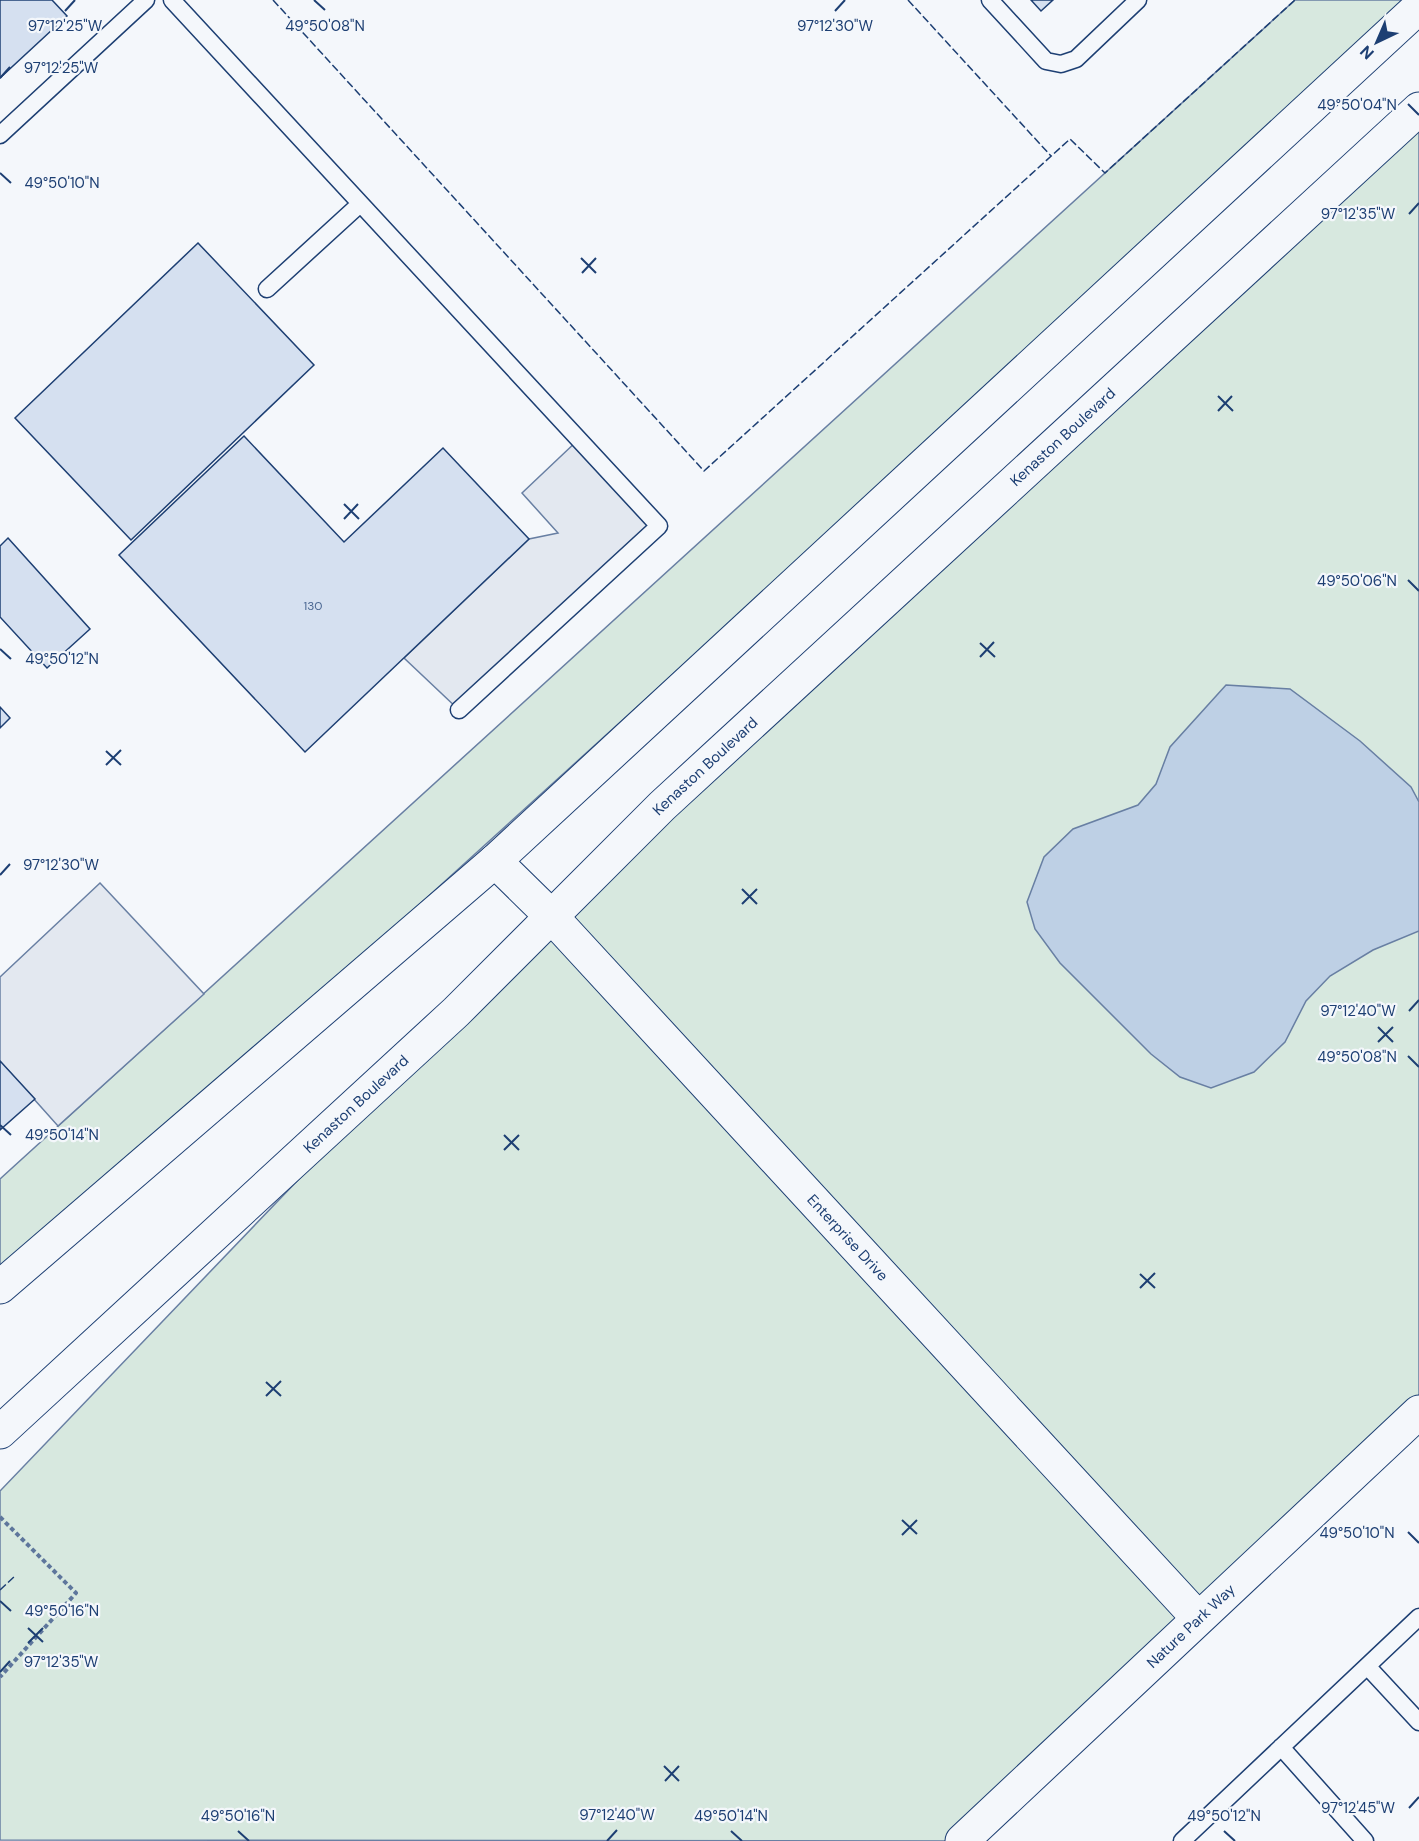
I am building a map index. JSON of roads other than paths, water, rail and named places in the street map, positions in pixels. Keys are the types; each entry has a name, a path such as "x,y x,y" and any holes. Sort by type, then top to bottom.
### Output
{"main road":[{"path":"0,1287 495,861 1419,7"},
{"name":"Kenaston Boulevard","path":"0,1432 456,1012 662,806 1419,109"},
{"name":"Enterprise Drive","path":"495,861 551,916 1198,1618"},
{"name":"Nature Park Way","path":"962,1841 1419,1412"}],"lane":[{"path":"0,135 146,0"},
{"path":"172,0 659,526 459,711"},
{"path":"990,0 1046,61 1061,64 1076,59 1138,0"},
{"path":"267,289 360,204"},
{"path":"1182,1841 1419,1617"},
{"path":"1367,1666 1419,1722"},
{"path":"1281,1747 1365,1841"}],"water":[{"path":"1226,685 1290,689 1360,741 1411,787 1419,802 1419,931 1373,950 1330,976 1306,1001 1285,1042 1254,1072 1211,1088 1180,1077 1151,1054 1060,963 1035,929 1027,902 1044,857 1073,829 1138,805 1156,784 1170,747"}]}
